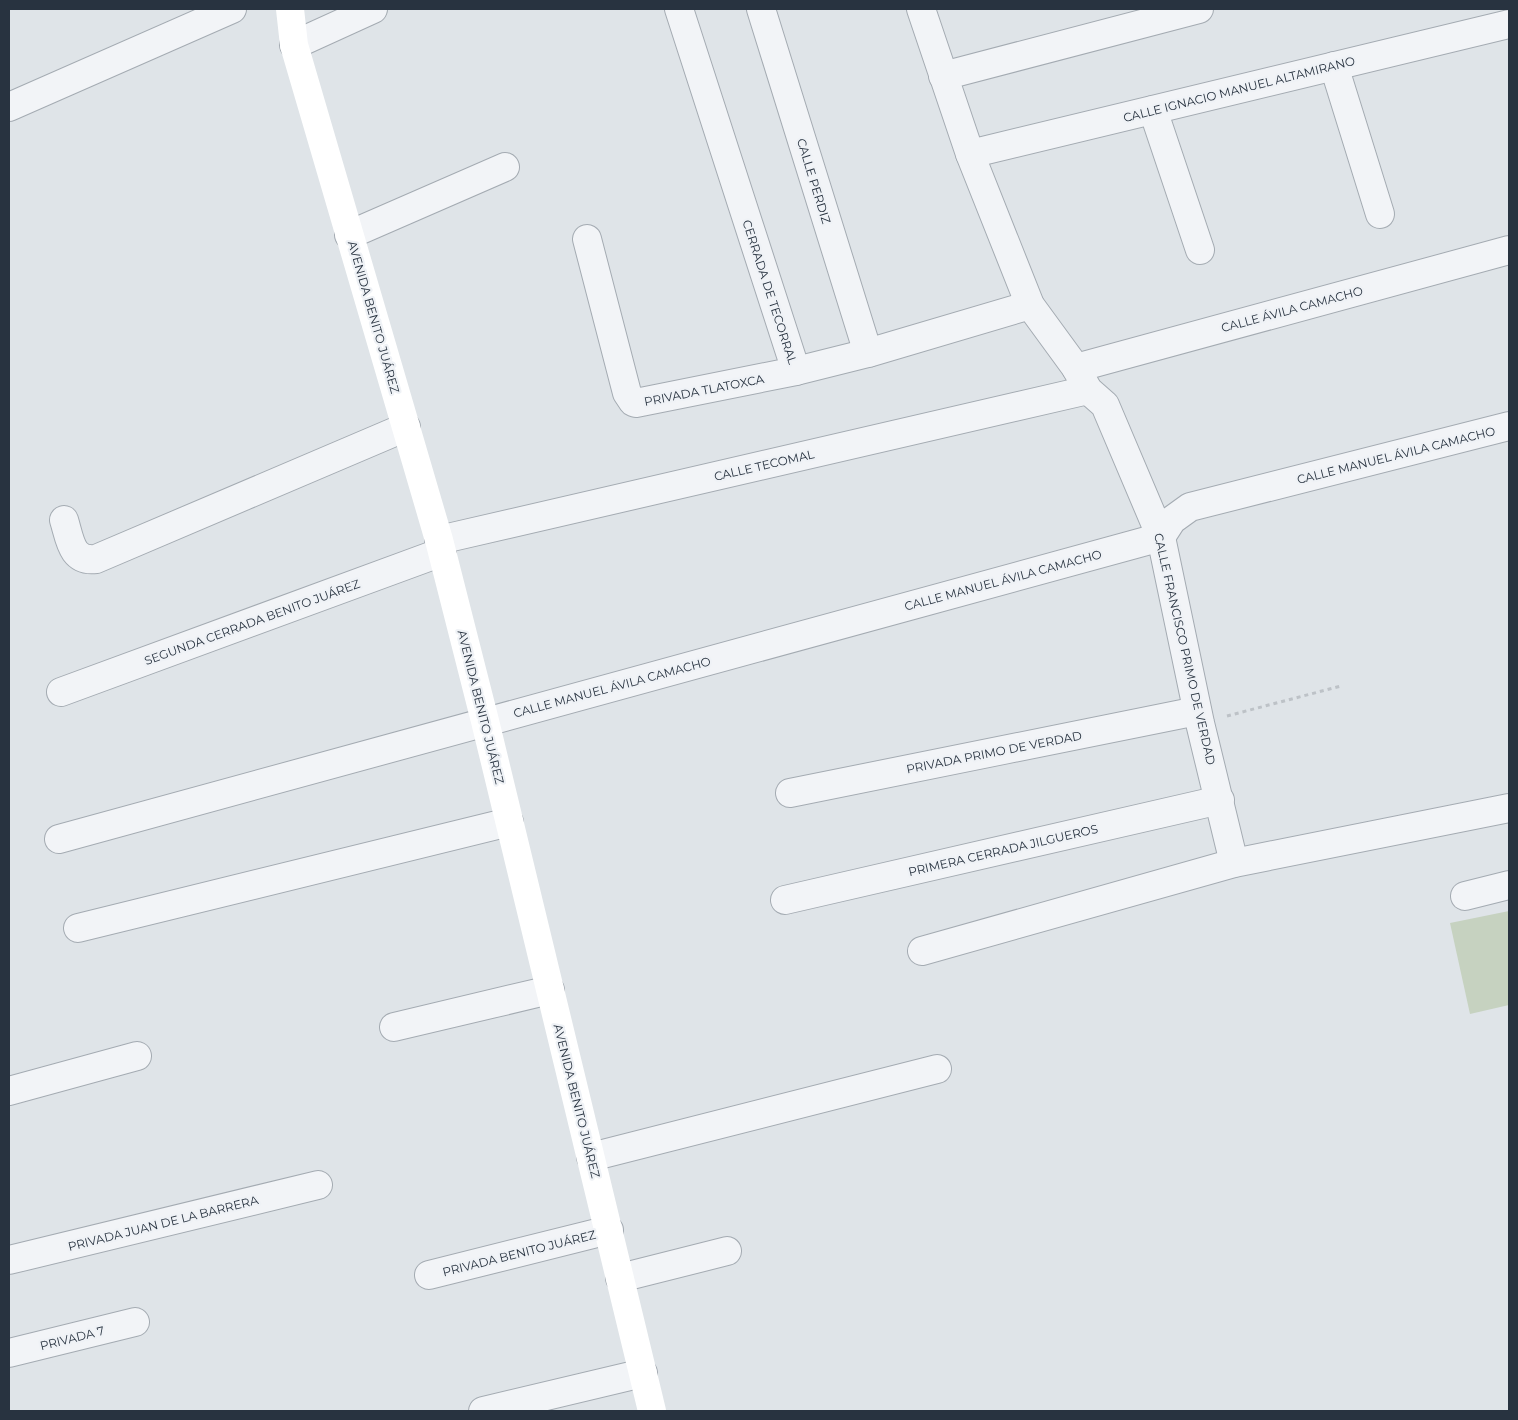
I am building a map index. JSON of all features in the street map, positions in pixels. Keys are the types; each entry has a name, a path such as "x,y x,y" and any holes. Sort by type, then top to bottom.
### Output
{"main road":[{"name":"AVENIDA BENITO JUÁREZ","path":"290,9 294,45 441,546 652,1411"}],"street":[{"path":"9,108 232,9"},
{"path":"294,45 373,9"},
{"name":"CERRADA DE TECORRAL","path":"679,9 796,371 868,353 1030,305"},
{"name":"CALLE PERDIZ","path":"761,9 868,353"},
{"name":"CALLE FRANCISCO PRIMO DE VERDAD","path":"921,9 970,154 1030,305 1082,379 1105,405 1161,537 1198,717 1234,863"},
{"path":"943,76 1199,9"},
{"name":"CALLE IGNACIO MANUEL ALTAMIRANO","path":"970,154 1509,24"},
{"path":"1334,66 1380,214"},
{"path":"1153,110 1200,250"},
{"path":"350,235 505,167"},
{"name":"PRIVADA TLATOXCA","path":"587,239 632,402 642,403 796,371"},
{"name":"CALLE ÁVILA CAMACHO","path":"1082,379 1509,250"},
{"name":"CALLE TECOMAL","path":"441,546 1082,379"},
{"name":"CALLE MANUEL ÁVILA CAMACHO","path":"59,839 1161,537 1172,520 1190,507 1509,426"},
{"path":"64,520 73,548 78,556 86,560 96,559 406,427"},
{"name":"SEGUNDA CERRADA BENITO JUÁREZ","path":"61,692 441,546"},
{"name":"PRIVADA PRIMO DE VERDAD","path":"790,793 1198,717"},
{"name":"PRIMERA CERRADA JILGUEROS","path":"785,900 1220,800"},
{"path":"922,951 1234,863 1509,808"},
{"path":"78,928 509,822"},
{"path":"1465,896 1509,885"},
{"path":"394,1027 550,990"},
{"path":"9,1091 137,1056"},
{"path":"591,1157 937,1069"},
{"name":"PRIVADA JUAN DE LA BARRERA","path":"9,1260 318,1185"},
{"name":"PRIVADA BENITO JUÁREZ","path":"429,1275 609,1230"},
{"path":"620,1278 727,1251"},
{"name":"PRIVADA 7","path":"9,1353 135,1322"},
{"path":"483,1411 643,1372"}],"path":[{"path":"1198,717 1341,686"}],"green space":[{"path":"1509,911 1509,1005 1470,1014 1450,923"}]}
